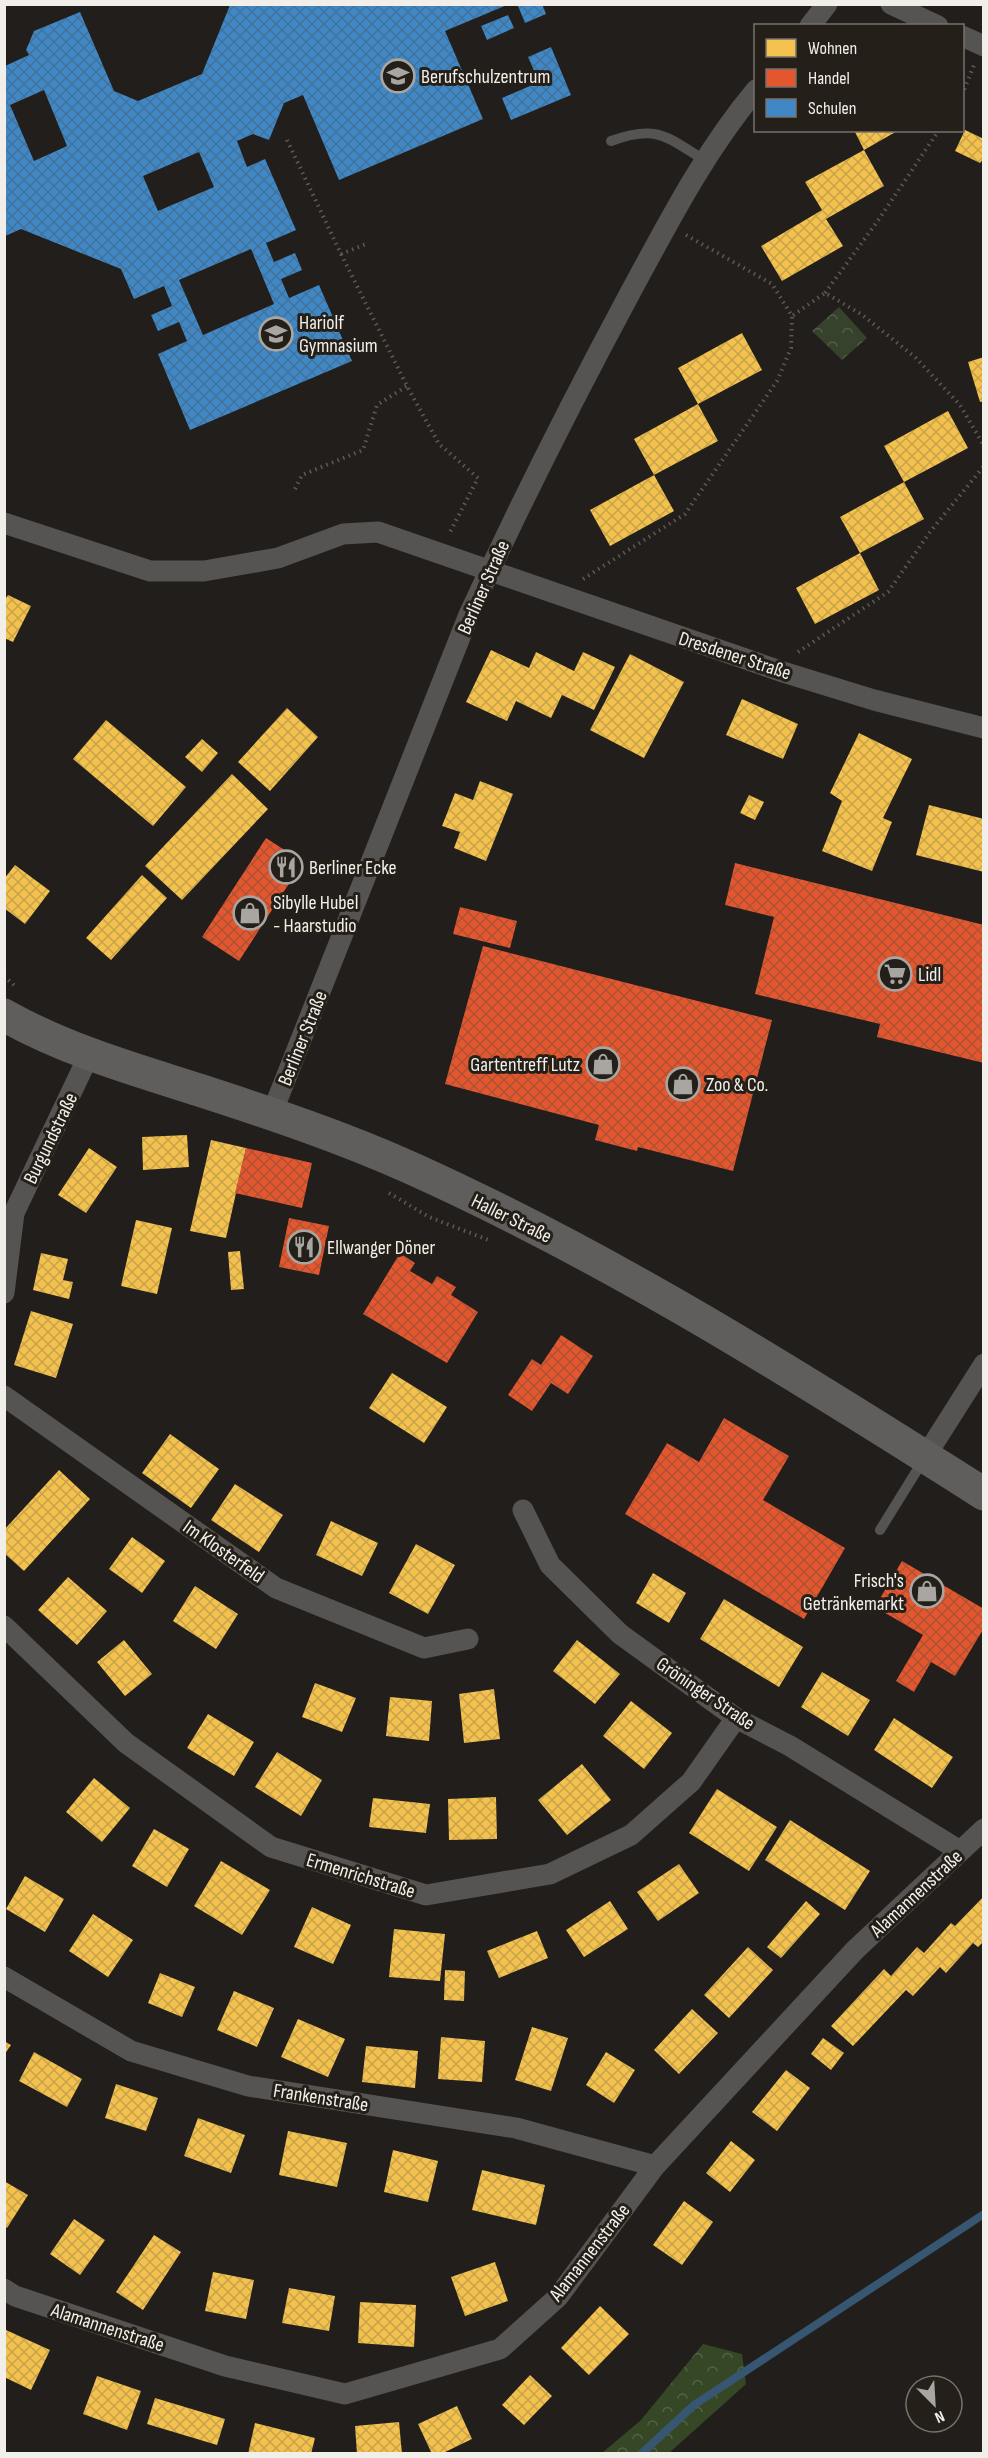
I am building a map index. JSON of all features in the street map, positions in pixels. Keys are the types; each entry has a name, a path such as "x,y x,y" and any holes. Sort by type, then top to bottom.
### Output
{"main road":[{"name":"Haller Straße","path":"4,1015 89,1055 272,1113 410,1167 633,1279 984,1494"}],"street":[{"path":"812,24 827,4"},
{"path":"891,4 934,24"},
{"name":"Berliner Straße","path":"272,1113 468,617 489,572 561,423 667,225 729,122 754,92"},
{"name":"Dresdener Straße","path":"4,523 150,571 204,571 267,560 343,534 378,532 783,672 874,700 984,728"},
{"name":"Burgundstraße","path":"4,1293 9,1213 89,1055"},
{"path":"925,1457 984,1364"},
{"name":"Im Klosterfeld","path":"4,1396 276,1588 424,1648 468,1639"},
{"name":"Gröninger Straße","path":"523,1510 550,1565 620,1634 736,1718 790,1746 960,1851"},
{"name":"Ermenrichstraße","path":"4,1626 126,1743 271,1847 426,1895 550,1874 631,1835 691,1782 736,1718"},
{"name":"Alamannenstraße","path":"4,2289 15,2296 225,2366 345,2394 500,2349 558,2297 655,2166 855,1950 984,1829"},
{"name":"Frankenstraße","path":"4,1977 131,2051 248,2086 516,2128 655,2166"}],"lane":[{"path":"610,141 634,132 653,132 706,161"},
{"path":"880,1530 925,1457"}],"path":[{"path":"964,91 976,42"},
{"path":"792,316 825,293 877,222 938,132"},
{"path":"287,140 407,386 440,444 478,478 438,554"},
{"path":"570,600 583,579 685,514 777,381 791,348 792,316 772,284 667,225"},
{"path":"341,254 366,244"},
{"path":"825,293 861,314 916,358 960,405 984,446"},
{"path":"295,489 302,475 363,450 377,405 407,386"},
{"path":"783,672 799,651 888,592 918,548 984,466"},
{"path":"380,1188 429,1217 479,1238 499,1243"}],"green space":[{"path":"839,307 867,338 842,360 812,331"},
{"path":"703,2344 742,2354 746,2384 669,2453 602,2453 641,2420"}],"building: Wohnen":[{"path":"965,130 984,139 984,158 980,163 955,151"},
{"path":"855,132 896,132 864,150"},
{"path":"864,150 884,186 826,219 843,246 782,281 761,246 822,210 805,182"},
{"path":"742,333 762,370 698,404 678,368"},
{"path":"984,357 984,401 980,402 968,362"},
{"path":"698,404 718,441 654,475 634,439"},
{"path":"948,411 968,448 904,482 884,446"},
{"path":"654,475 674,511 610,546 590,510"},
{"path":"904,482 924,519 860,553 840,517"},
{"path":"860,553 879,590 815,624 796,588"},
{"path":"8,595 31,606 13,642 4,638 4,601"},
{"path":"491,650 529,668 536,652 574,671 583,652 615,667 594,710 562,695 551,718 516,701 507,721 466,702"},
{"path":"630,654 684,682 644,758 590,730"},
{"path":"742,699 798,724 783,759 726,735"},
{"path":"287,708 318,737 270,791 238,762"},
{"path":"106,720 186,787 153,826 73,759"},
{"path":"859,733 912,759 883,818 892,822 872,871 822,851 842,801 830,793"},
{"path":"202,739 218,753 202,772 185,757"},
{"path":"232,774 268,809 182,900 145,866"},
{"path":"480,781 513,794 486,861 454,848 460,832 442,826 455,793 473,800"},
{"path":"749,795 764,802 755,820 740,813"},
{"path":"929,805 984,819 984,872 916,855"},
{"path":"15,865 50,891 25,924 4,908 4,879"},
{"path":"142,875 167,898 111,960 86,938"},
{"path":"187,1135 189,1167 143,1170 142,1137"},
{"path":"211,1140 246,1148 226,1238 190,1231"},
{"path":"89,1148 117,1167 86,1213 58,1195"},
{"path":"136,1220 172,1228 157,1294 121,1286"},
{"path":"240,1251 244,1289 231,1290 228,1252"},
{"path":"41,1253 68,1259 63,1280 73,1282 69,1299 33,1290"},
{"path":"31,1311 73,1324 56,1378 14,1365"},
{"path":"392,1373 447,1407 424,1443 369,1408"},
{"path":"170,1434 219,1469 191,1508 142,1473"},
{"path":"59,1470 90,1499 24,1571 4,1553 4,1530"},
{"path":"235,1484 283,1515 259,1552 211,1520"},
{"path":"331,1521 378,1543 362,1576 316,1555"},
{"path":"132,1537 165,1561 142,1593 109,1569"},
{"path":"416,1544 455,1565 428,1614 389,1593"},
{"path":"653,1573 686,1593 669,1623 636,1603"},
{"path":"68,1577 107,1611 77,1645 38,1610"},
{"path":"195,1586 238,1614 216,1649 173,1621"},
{"path":"724,1599 803,1647 779,1687 700,1639"},
{"path":"124,1640 152,1674 125,1696 97,1662"},
{"path":"577,1640 620,1674 595,1704 553,1671"},
{"path":"822,1672 870,1700 848,1736 801,1707"},
{"path":"315,1683 356,1698 342,1732 302,1717"},
{"path":"494,1689 500,1739 464,1743 459,1694"},
{"path":"390,1697 432,1701 429,1741 386,1736"},
{"path":"631,1701 672,1733 644,1769 603,1736"},
{"path":"208,1714 254,1742 234,1776 187,1748"},
{"path":"894,1718 953,1757 932,1788 874,1750"},
{"path":"277,1752 322,1780 301,1816 255,1787"},
{"path":"582,1764 611,1800 567,1835 538,1800"},
{"path":"94,1778 130,1808 102,1842 66,1812"},
{"path":"717,1789 777,1827 749,1871 689,1833"},
{"path":"496,1797 497,1839 449,1840 448,1799"},
{"path":"373,1798 430,1804 426,1833 369,1827"},
{"path":"790,1820 870,1871 845,1910 765,1860"},
{"path":"154,1829 189,1849 167,1887 132,1866"},
{"path":"221,1861 270,1890 242,1935 194,1906"},
{"path":"679,1864 699,1893 658,1921 637,1892"},
{"path":"25,1876 64,1899 45,1932 6,1909"},
{"path":"984,1896 984,1941 978,1947 973,1943 946,1973 940,1967 913,1996 906,1990 853,2046 831,2026 884,1969 891,1976 917,1947 924,1953 951,1923 955,1926"},
{"path":"610,1901 628,1929 584,1957 566,1930"},
{"path":"806,1901 820,1914 781,1958 767,1947"},
{"path":"312,1907 351,1925 333,1964 294,1947"},
{"path":"93,1914 133,1940 108,1977 69,1951"},
{"path":"394,1929 445,1934 440,1981 389,1977"},
{"path":"537,1931 548,1958 499,1978 487,1951"},
{"path":"748,1947 773,1970 729,2018 704,1995"},
{"path":"445,1970 465,1971 464,2001 444,2000"},
{"path":"160,1973 195,1987 182,2017 148,2003"},
{"path":"234,1991 274,2008 257,2047 217,2030"},
{"path":"692,2009 718,2033 679,2074 654,2050"},
{"path":"298,2019 345,2039 328,2077 281,2057"},
{"path":"532,2027 568,2038 551,2091 515,2080"},
{"path":"441,2037 485,2041 482,2082 438,2079"},
{"path":"823,2038 844,2053 831,2070 811,2054"},
{"path":"4,2041 11,2045 4,2055"},
{"path":"366,2046 418,2051 415,2088 362,2082"},
{"path":"34,2052 82,2079 67,2107 19,2081"},
{"path":"606,2052 635,2070 614,2103 586,2085"},
{"path":"786,2070 810,2088 777,2131 752,2112"},
{"path":"116,2084 158,2098 146,2131 105,2118"},
{"path":"198,2118 245,2135 231,2173 184,2156"},
{"path":"288,2131 347,2143 337,2187 279,2175"},
{"path":"731,2141 755,2160 730,2192 706,2173"},
{"path":"393,2150 438,2161 428,2202 384,2192"},
{"path":"482,2170 545,2185 536,2225 472,2210"},
{"path":"4,2181 28,2195 7,2228 4,2226"},
{"path":"684,2201 713,2222 682,2265 653,2245"},
{"path":"74,2219 105,2240 80,2275 50,2254"},
{"path":"154,2235 181,2252 143,2310 116,2292"},
{"path":"495,2262 508,2301 465,2316 451,2277"},
{"path":"213,2272 254,2280 246,2319 205,2311"},
{"path":"289,2288 335,2296 329,2331 282,2323"},
{"path":"360,2302 416,2305 414,2347 358,2343"},
{"path":"600,2306 629,2334 589,2375 561,2348"},
{"path":"6,2330 50,2350 31,2390 4,2377"},
{"path":"530,2375 552,2396 524,2425 502,2405"},
{"path":"97,2376 141,2391 127,2430 83,2414"},
{"path":"155,2398 225,2419 217,2445 147,2424"},
{"path":"457,2406 472,2439 441,2454 432,2454 418,2424"},
{"path":"399,2422 402,2454 357,2454 355,2426"},
{"path":"255,2423 315,2438 311,2454 248,2454"}],"building: Handel":[{"path":"266,838 303,862 239,961 202,937"},
{"path":"735,863 984,925 984,1063 877,1037 880,1024 755,994 774,917 725,905"},
{"path":"460,907 517,921 510,948 453,934"},
{"path":"483,946 772,1020 733,1171 638,1147 637,1151 595,1140 599,1125 445,1084"},
{"path":"246,1148 312,1163 302,1208 235,1193"},
{"name":"Ellwanger Döner","path":"289,1218 329,1226 319,1275 279,1267"},
{"path":"400,1253 415,1263 410,1271 432,1284 437,1276 456,1287 451,1295 478,1312 447,1363 363,1314"},
{"path":"561,1335 593,1356 568,1394 551,1383 532,1411 508,1395 532,1359 541,1365"},
{"path":"724,1418 789,1456 763,1500 845,1548 804,1619 625,1514 667,1443 699,1462"},
{"path":"902,1561 984,1609 984,1628 955,1676 931,1662 914,1692 896,1681 923,1635 875,1607"}],"building: Schulen":[{"path":"520,4 542,4 546,14 525,23 518,6"},
{"path":"230,5 507,5 445,31 483,119 339,180 303,95 284,103 269,140 253,134 237,141 247,167 265,159 296,230 266,243 274,262 295,253 302,270 281,279 289,298 319,285 352,361 190,430 158,354 187,341 179,322 158,331 151,315 172,306 164,286 134,299 121,269 21,229 5,236 5,66 29,55 26,50 34,31 80,12 114,91 138,101 202,74","holes":["44,90 67,146 34,161 10,105","199,152 214,187 158,211 143,176","251,249 274,304 203,335 179,280"]},
{"path":"508,15 514,28 487,40 481,26"},
{"path":"551,47 571,95 511,120 502,98 539,82 528,57"}],"waterway":[{"path":"641,2454 694,2405 984,2214"}],"place":[{"name":"Berufschulzentrum","path":"398,76"},
{"name":"Hariolf Gymnasium","path":"276,334"},
{"name":"Berliner Ecke","path":"286,867"},
{"name":"Sibylle Hubel - Haarstudio","path":"250,913"},
{"name":"Lidl","path":"895,974"},
{"name":"Gartentreff Lutz","path":"603,1064"},
{"name":"Zoo & Co.","path":"683,1084"},
{"name":"Ellwanger Döner","path":"304,1247"},
{"name":"Frisch's Getränkemarkt","path":"927,1591"}]}
